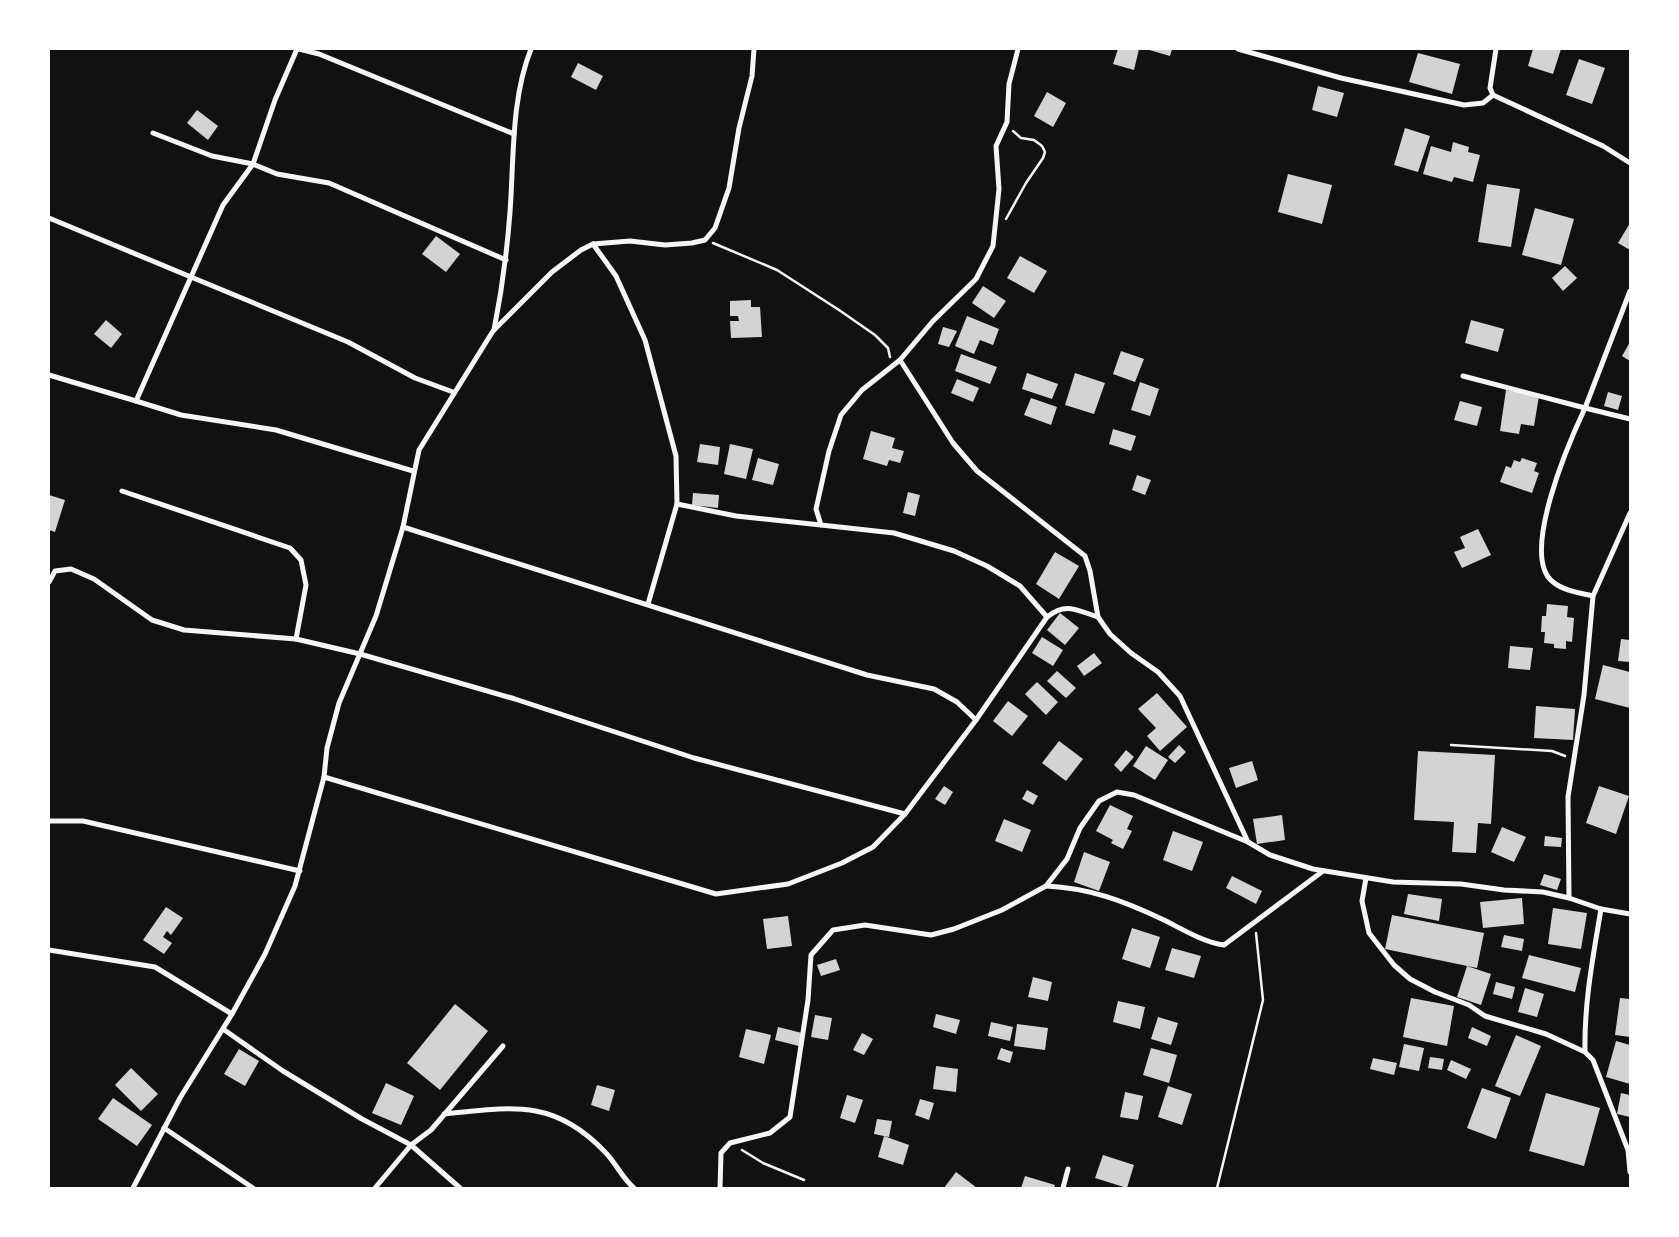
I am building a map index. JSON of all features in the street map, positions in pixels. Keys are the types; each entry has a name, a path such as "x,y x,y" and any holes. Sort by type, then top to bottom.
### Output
{"street":[{"path":"136,401 223,205 253,164 275,100 298,49 319,54 514,134"},
{"path":"493,331 504,282 514,134 525,65 532,49"},
{"path":"133,1188 164,1128 232,1014 264,954 300,871 324,777 327,748 339,703 376,616 403,527 413,470 419,450 453,392 467,375 493,331 552,272 581,250 593,244 630,241 665,245 705,240 715,228 729,188 739,128 752,76 754,49"},
{"path":"821,525 816,509 829,451 841,415 862,390 891,365 900,360 934,321 976,279 993,246 999,188 996,146 1007,122 1009,84 1018,49"},
{"path":"1238,49 1341,78 1464,105 1483,103 1493,94"},
{"path":"1496,49 1490,88 1493,94 1603,146 1630,163"},
{"path":"153,133 212,156 253,164 277,174 329,183 506,260"},
{"path":"49,218 348,342 415,378 453,392"},
{"path":"593,244 616,276 645,340 676,456 677,504 648,604"},
{"path":"1593,596 1565,589 1552,582 1543,569 1541,546 1560,465 1585,408 1630,291"},
{"path":"900,360 953,443 977,472 1085,556 1090,571 1098,617 1110,634 1130,653 1158,672 1180,696 1248,842"},
{"path":"49,374 181,416 276,430 413,470"},
{"path":"1462,376 1630,419"},
{"path":"122,491 290,548 302,560 306,586 296,639"},
{"path":"677,504 736,516 894,533 954,552 987,566 1020,586 1047,617"},
{"path":"1569,898 1568,797 1584,695 1593,596 1630,513"},
{"path":"403,527 867,675 934,689 957,702 976,720"},
{"path":"49,582 55,572 71,569 94,579 152,620 184,630 296,639 360,654 491,692 694,758 905,814"},
{"path":"324,777 716,894 788,884 842,863 873,847 905,814 976,720 1047,617 1058,608 1069,608 1098,617"},
{"path":"720,1188 722,1153 730,1143 770,1133 790,1117 808,1000 811,954 833,930 865,925 931,935 954,929 1002,910 1046,886 1067,860 1080,828 1099,801 1117,792 1134,794 1248,842 1285,861 1323,871 1408,883 1461,884 1504,890 1543,892 1569,898 1601,909 1630,914"},
{"path":"49,821 83,821 300,871"},
{"path":"1046,886 1072,887 1117,898 1216,944 1224,945 1230,943 1254,922 1323,871"},
{"path":"1366,878 1362,901 1369,933 1384,954 1410,979 1435,992 1469,1005 1485,1016 1546,1034 1585,1052 1593,1060 1629,1151 1630,1172"},
{"path":"1585,1052 1584,1020 1587,992 1601,909"},
{"path":"49,950 154,967 232,1014"},
{"path":"223,1029 283,1071 362,1119 411,1145 460,1188"},
{"path":"375,1188 411,1145 431,1130 503,1046"},
{"path":"444,1114 502,1108 526,1108 556,1116 572,1124 594,1141 607,1153 634,1188"},
{"path":"164,1128 253,1188"},
{"path":"1063,1188 1068,1169"}],"path":[{"path":"1003,226 1026,183 1044,158 1045,152 1042,146 1034,140 1017,135 1007,122"},
{"path":"705,240 777,270 839,310 876,335 888,348 891,365"},
{"path":"1452,745 1552,751 1573,759"},
{"path":"1217,1188 1263,1000 1254,922"},
{"path":"730,1143 763,1163 804,1180"}],"building":[{"path":"1118,49 1139,49 1134,70 1113,64"},
{"path":"1146,49 1172,49 1170,56"},
{"path":"1533,49 1561,49 1553,74 1528,66"},
{"path":"1418,53 1460,64 1452,94 1409,82"},
{"path":"1579,59 1605,68 1592,104 1566,95"},
{"path":"578,63 603,76 596,90 571,77"},
{"path":"1318,86 1344,93 1337,117 1312,110"},
{"path":"1047,92 1066,103 1053,127 1034,116"},
{"path":"197,110 218,126 208,140 187,123"},
{"path":"1405,128 1430,136 1418,172 1394,165"},
{"path":"1453,142 1469,147 1468,152 1480,155 1473,182 1454,177 1452,182 1423,174 1431,146 1451,152"},
{"path":"1288,174 1332,185 1322,224 1278,212"},
{"path":"1487,184 1520,189 1511,247 1478,242"},
{"path":"1535,208 1574,219 1561,265 1522,255"},
{"path":"1630,223 1630,250 1618,243"},
{"path":"436,236 460,254 446,272 422,254"},
{"path":"1020,256 1047,271 1034,293 1007,278"},
{"path":"1565,266 1577,278 1563,291 1552,278"},
{"path":"983,286 1006,301 994,318 972,303"},
{"path":"751,300 751,307 760,307 762,337 731,338 730,321 739,321 738,316 730,316 730,301"},
{"path":"967,316 999,329 993,345 980,340 974,354 955,346"},
{"path":"106,320 122,334 111,348 94,334"},
{"path":"1471,320 1504,329 1498,352 1465,343"},
{"path":"943,327 957,331 949,347 938,344"},
{"path":"1630,342 1630,361 1622,356"},
{"path":"1121,351 1144,359 1135,382 1113,374"},
{"path":"961,354 997,367 990,384 955,371"},
{"path":"1027,373 1058,384 1052,399 1022,389"},
{"path":"1075,373 1105,383 1094,414 1065,405"},
{"path":"957,379 979,388 973,402 951,393"},
{"path":"1140,382 1159,389 1150,416 1131,410"},
{"path":"1506,390 1539,396 1534,426 1521,424 1519,434 1500,431"},
{"path":"1608,392 1622,396 1618,410 1604,406"},
{"path":"1031,398 1057,407 1051,425 1024,415"},
{"path":"1460,401 1482,407 1477,426 1454,420"},
{"path":"1113,429 1136,436 1131,451 1109,444"},
{"path":"871,431 895,438 892,448 904,451 900,463 889,460 887,466 863,459"},
{"path":"700,444 720,447 718,465 697,462"},
{"path":"730,444 753,449 746,479 724,474"},
{"path":"758,458 779,464 773,485 752,480"},
{"path":"1522,458 1537,463 1534,471 1539,473 1532,493 1500,482 1506,466 1511,468 1514,460 1520,462"},
{"path":"1137,475 1151,480 1145,495 1132,490"},
{"path":"908,492 920,495 915,516 903,513"},
{"path":"693,493 719,495 718,508 692,505"},
{"path":"49,495 65,500 55,532 49,530"},
{"path":"1478,529 1491,555 1462,568 1454,552 1465,548 1460,537"},
{"path":"1055,552 1079,566 1059,599 1036,584"},
{"path":"1547,604 1568,606 1567,617 1574,618 1572,642 1566,641 1566,649 1554,648 1554,644 1544,643 1545,632 1541,632 1542,616 1546,616"},
{"path":"1060,613 1079,628 1065,645 1047,630"},
{"path":"1042,637 1063,650 1053,666 1032,653"},
{"path":"1621,639 1630,640 1630,662 1618,661"},
{"path":"1510,646 1533,648 1530,670 1508,668"},
{"path":"1094,653 1102,663 1084,676 1077,666"},
{"path":"1603,665 1630,672 1630,708 1595,699"},
{"path":"1057,671 1076,688 1066,698 1047,681"},
{"path":"1037,682 1058,702 1046,715 1025,694"},
{"path":"1157,693 1187,727 1160,751 1147,736 1156,728 1138,709"},
{"path":"1008,701 1028,716 1012,736 993,721"},
{"path":"1536,706 1575,709 1573,740 1534,738"},
{"path":"1059,741 1083,759 1066,781 1042,763"},
{"path":"1179,745 1186,752 1175,763 1168,757"},
{"path":"1146,746 1168,760 1155,780 1133,766"},
{"path":"1126,750 1134,757 1121,772 1114,765"},
{"path":"1418,751 1495,755 1491,824 1478,823 1476,853 1452,852 1454,822 1414,820"},
{"path":"1252,761 1258,780 1236,788 1229,768"},
{"path":"944,786 953,792 945,805 935,799"},
{"path":"1599,786 1629,796 1616,834 1586,823"},
{"path":"1027,790 1038,796 1033,805 1022,799"},
{"path":"1110,805 1133,816 1127,829 1132,831 1123,849 1111,843 1113,840 1096,831"},
{"path":"1282,815 1285,840 1257,844 1253,819"},
{"path":"1004,819 1031,830 1022,852 995,841"},
{"path":"1502,827 1526,837 1514,862 1491,852"},
{"path":"1173,831 1203,842 1192,871 1163,860"},
{"path":"1545,836 1562,838 1561,847 1544,846"},
{"path":"1084,852 1110,862 1099,891 1074,882"},
{"path":"1544,874 1561,879 1557,890 1540,885"},
{"path":"1232,876 1262,891 1256,904 1226,888"},
{"path":"1408,894 1442,899 1439,921 1404,914"},
{"path":"1522,898 1524,924 1483,928 1480,902"},
{"path":"166,907 183,918 171,935 167,931 163,937 172,943 164,954 143,940"},
{"path":"1553,908 1587,913 1581,949 1548,944"},
{"path":"1392,915 1484,933 1477,968 1385,949"},
{"path":"788,916 792,946 767,949 763,919"},
{"path":"1132,928 1160,937 1150,968 1122,959"},
{"path":"1504,935 1524,939 1522,951 1501,947"},
{"path":"1172,948 1201,956 1194,978 1165,970"},
{"path":"1529,955 1581,968 1575,992 1522,978"},
{"path":"836,959 840,970 821,976 817,965"},
{"path":"1467,966 1491,974 1481,1005 1457,997"},
{"path":"1033,977 1052,982 1048,1001 1028,997"},
{"path":"1496,982 1515,987 1512,999 1493,994"},
{"path":"1525,988 1544,994 1537,1017 1518,1012"},
{"path":"1411,998 1454,1006 1447,1046 1403,1037"},
{"path":"1620,998 1630,999 1630,1037 1615,1035"},
{"path":"1118,1001 1145,1007 1140,1029 1113,1022"},
{"path":"455,1004 488,1031 440,1090 407,1063"},
{"path":"936,1014 960,1020 956,1034 933,1027"},
{"path":"815,1015 832,1018 828,1040 811,1037"},
{"path":"1158,1017 1178,1023 1171,1045 1151,1039"},
{"path":"991,1022 1013,1027 1010,1041 988,1036"},
{"path":"1017,1024 1048,1028 1045,1050 1014,1046"},
{"path":"778,1027 802,1033 799,1046 775,1040"},
{"path":"1472,1027 1491,1036 1487,1046 1468,1038"},
{"path":"746,1029 771,1035 764,1064 739,1057"},
{"path":"862,1033 873,1039 864,1055 853,1050"},
{"path":"1516,1035 1541,1046 1520,1096 1495,1086"},
{"path":"1616,1041 1630,1045 1630,1084 1606,1077"},
{"path":"1404,1044 1424,1048 1419,1071 1399,1067"},
{"path":"1001,1048 1013,1052 1010,1063 997,1059"},
{"path":"1151,1048 1177,1055 1169,1083 1143,1075"},
{"path":"239,1049 259,1061 245,1086 224,1074"},
{"path":"1430,1057 1444,1059 1442,1070 1428,1068"},
{"path":"1373,1058 1397,1063 1394,1075 1370,1069"},
{"path":"1451,1060 1471,1069 1466,1079 1447,1070"},
{"path":"936,1066 958,1069 956,1092 933,1089"},
{"path":"131,1068 158,1094 141,1111 115,1085"},
{"path":"386,1083 414,1096 401,1125 372,1113"},
{"path":"597,1085 615,1090 609,1111 591,1105"},
{"path":"1168,1086 1192,1094 1182,1125 1158,1117"},
{"path":"1482,1088 1511,1098 1496,1139 1467,1128"},
{"path":"1125,1092 1143,1096 1138,1120 1120,1117"},
{"path":"1546,1093 1600,1108 1584,1166 1529,1151"},
{"path":"1621,1093 1630,1095 1630,1117 1617,1114"},
{"path":"847,1095 863,1100 855,1123 840,1118"},
{"path":"113,1098 152,1125 137,1146 98,1119"},
{"path":"920,1099 934,1103 929,1120 915,1115"},
{"path":"877,1119 892,1121 889,1137 874,1134"},
{"path":"884,1136 909,1145 903,1165 878,1157"},
{"path":"1103,1155 1134,1165 1127,1188 1095,1178"},
{"path":"956,1172 977,1188 944,1188"},
{"path":"1025,1176 1055,1185 1054,1188 1021,1188"}]}
